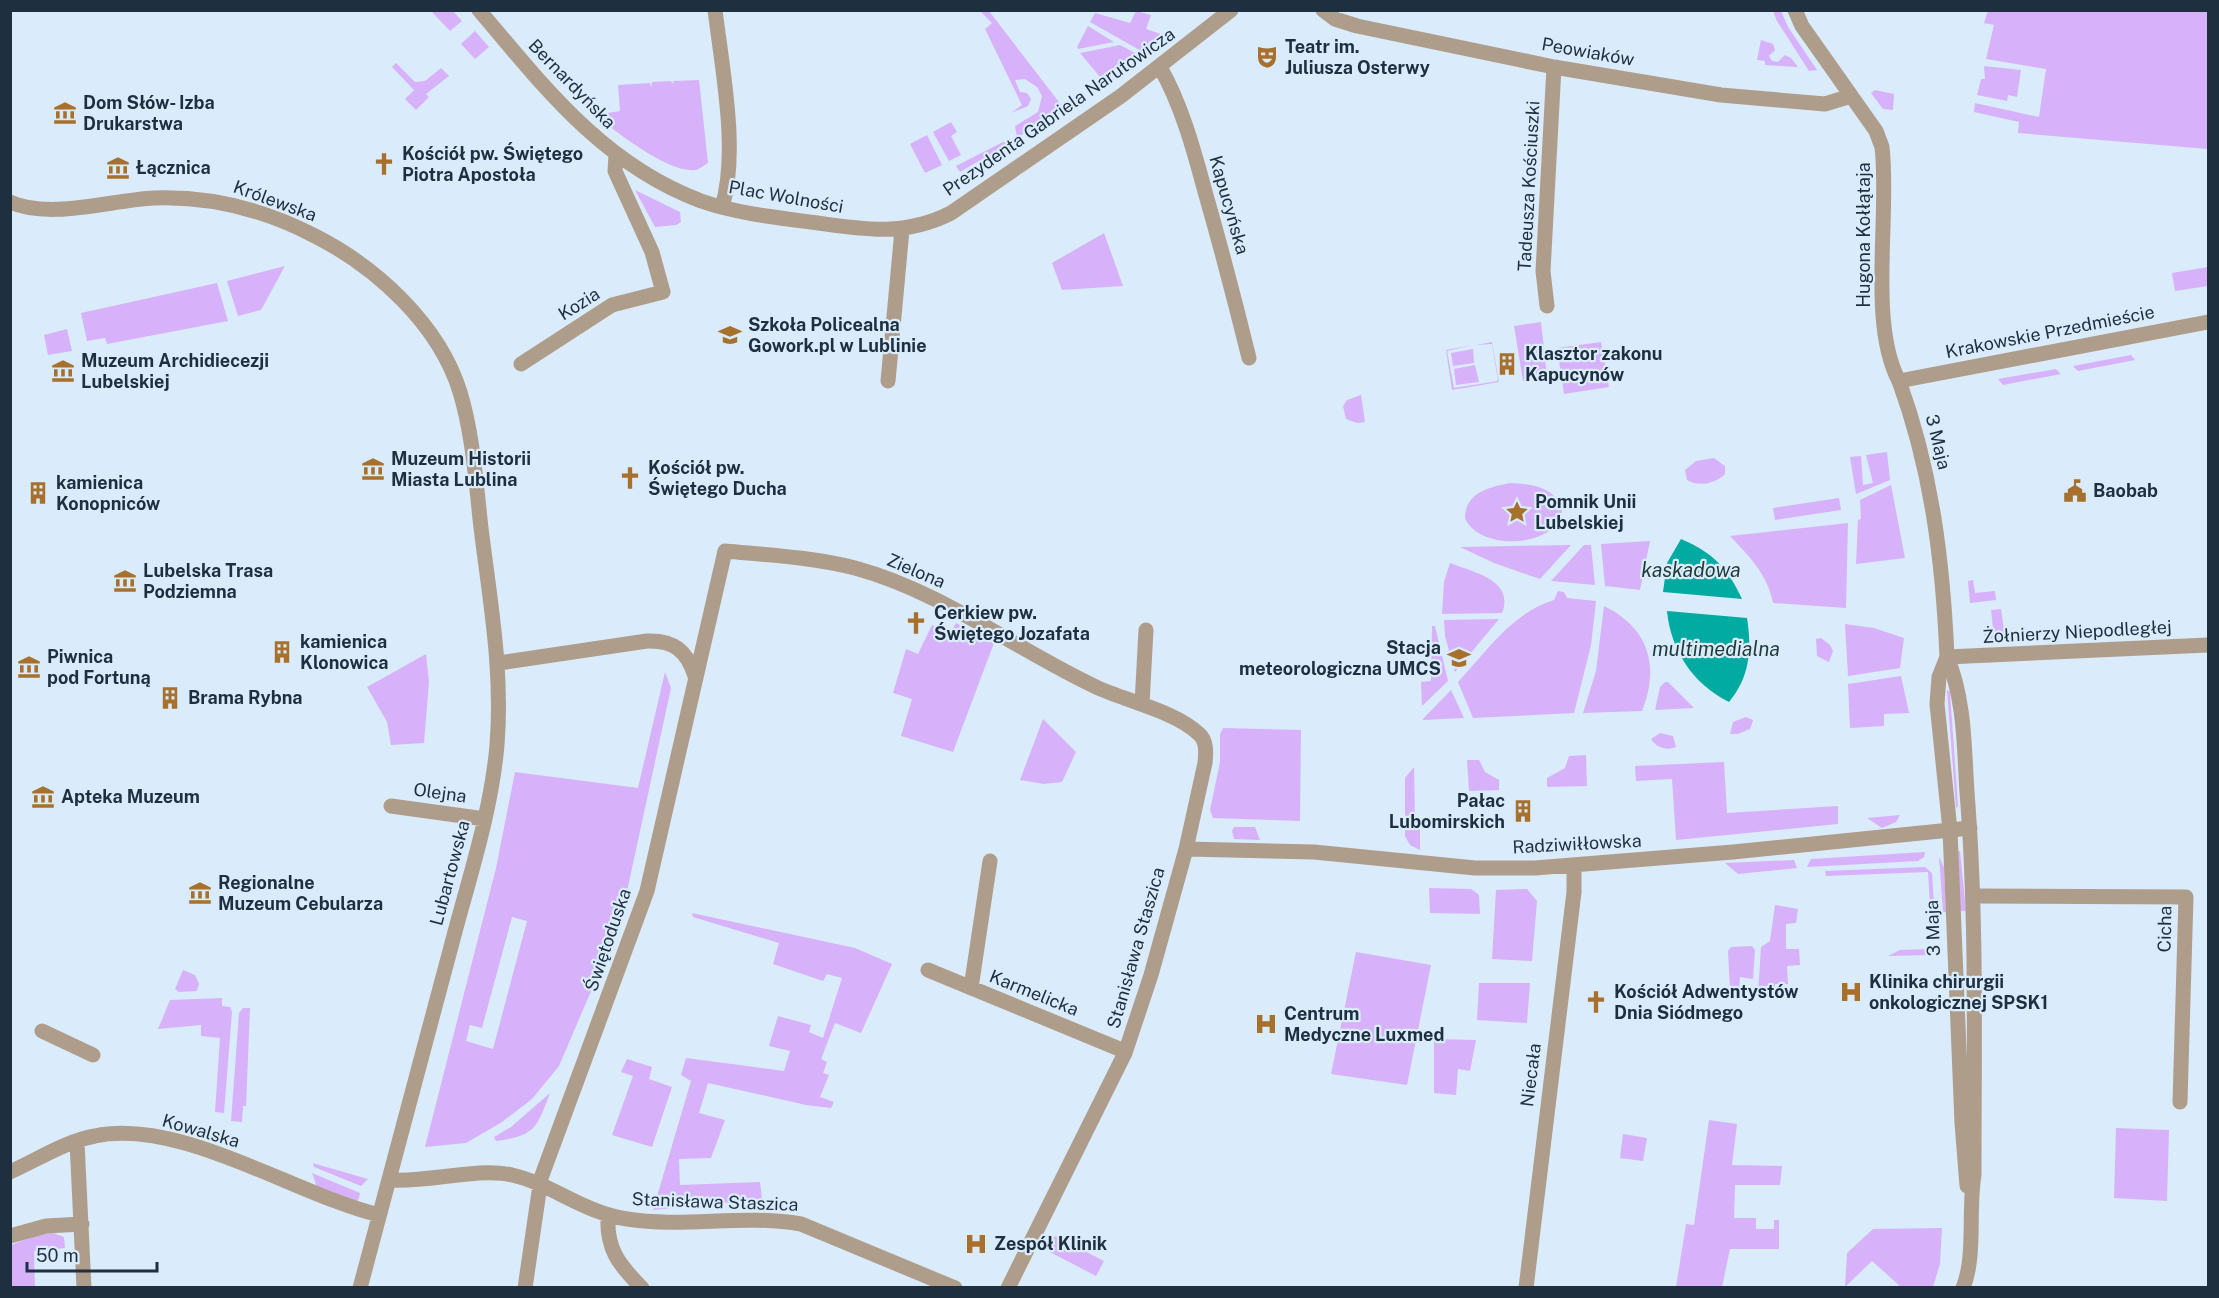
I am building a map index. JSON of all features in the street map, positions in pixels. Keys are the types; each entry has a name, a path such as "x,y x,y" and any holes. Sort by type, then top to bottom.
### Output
{"street":[{"name":"Bernardyńska","path":"479,10 551,96 616,155 635,169"},
{"path":"715,10 729,150 726,194 722,207"},
{"name":"Prezydenta Gabriela Narutowicza","path":"902,231 936,221 951,213 1160,67 1232,10"},
{"name":"Peowiaków","path":"1323,10 1349,25 1554,67 1784,102 1825,104 1851,96"},
{"name":"Hugona Kołłątaja","path":"1795,10 1802,26 1876,131 1882,147 1884,326 1889,356 1899,381"},
{"name":"Kapucyńska","path":"1160,67 1170,83 1193,149 1230,279 1249,358"},
{"name":"Tadeusza Kościuszki","path":"1548,306 1543,271 1554,67"},
{"name":"Bernardyńska","path":"616,155 615,171 652,252 663,292"},
{"name":"Plac Wolności","path":"635,169 665,186 722,207 764,216 868,231 902,231"},
{"name":"Królewska","path":"10,202 38,210 152,198 196,198 261,213 317,237 375,276 419,320 438,345 460,393 472,460"},
{"path":"888,381 902,231"},
{"name":"Kozia","path":"521,364 612,305 663,292"},
{"name":"Krakowskie Przedmieście","path":"1899,381 2208,322"},
{"name":"3 Maja","path":"1899,381 1911,413 1935,515 1947,657 1956,678 1960,701 1970,828 1974,896 1974,1175 1970,1199 1969,1265 1963,1287"},
{"name":"Lubartowska","path":"360,1287 485,819 496,748 499,663 472,460"},
{"name":"Świętoduska","path":"525,1287 540,1185 547,1161 647,891 725,551"},
{"name":"Zielona","path":"725,551 805,558 878,575 968,616 1093,685 1142,704"},
{"path":"1142,704 1146,630"},
{"path":"499,663 647,641 666,641 677,646 686,655 695,676"},
{"name":"Żołnierzy Niepodległej","path":"1947,657 2208,645"},
{"name":"3 Maja","path":"1947,657 1940,677 1937,704 1950,830 1963,1151 1970,1199"},
{"name":"Stanisława Staszica","path":"1008,1287 1125,1053 1151,975 1186,849 1205,763 1204,742 1194,729 1142,704"},
{"name":"Olejna","path":"391,806 485,819"},
{"name":"Radziwiłłowska","path":"1186,849 1314,852 1475,868 1574,867 1970,828"},
{"path":"970,988 990,861"},
{"name":"Niecała","path":"1526,1287 1574,892 1574,867"},
{"name":"Cicha","path":"1974,896 2186,897 2180,1102"},
{"name":"Karmelicka","path":"928,970 1125,1053"},
{"path":"42,1031 93,1055"},
{"name":"Kowalska","path":"10,1172 92,1136 129,1133 187,1145 221,1155 323,1196 379,1215"},
{"path":"77,1142 84,1287"},
{"path":"389,1180 411,1181 502,1173 540,1185"},
{"name":"Stanisława Staszica","path":"540,1185 578,1205 608,1215 646,1221 773,1220 801,1224 848,1241 955,1287"},
{"path":"608,1215 607,1231 612,1253 624,1270 642,1287"},
{"path":"10,1236 46,1226 82,1224"}],"shaded area":[{"path":"1988,10 2208,11 2208,149 2018,133 2019,122 1974,112 1975,103 2039,117 2046,69 1986,59 1994,25 1984,23"},
{"path":"431,11 453,11 462,21 450,31"},
{"path":"980,11 989,11 1062,106 1017,138 1015,126 1038,112 1042,96 1037,87 1025,79 1015,80 1020,92 1027,93 1031,99 1028,106 1011,113 1022,105 985,29 992,23"},
{"path":"1136,11 1151,15 1146,29 1164,35 1143,52 1090,22 1095,13 1130,23"},
{"path":"1773,11 1781,11 1788,27 1817,70 1809,71"},
{"path":"1088,26 1114,42 1078,49"},
{"path":"475,31 489,47 475,59 461,44"},
{"path":"1761,40 1773,44 1775,50 1769,56 1772,61 1778,62 1785,55 1791,58 1798,67 1765,65 1765,61 1757,60"},
{"path":"1120,45 1139,55 1100,77 1080,53"},
{"path":"396,63 415,82 425,81 441,68 449,76 426,94 429,97 416,110 405,99 414,90 392,67"},
{"path":"1984,66 2021,70 2017,97 2008,95 2007,101 1977,95 1981,79 1985,79"},
{"path":"699,80 708,163 696,170 685,169 657,159 595,115 620,111 618,85 650,83 651,88 652,82 670,81 674,84 673,81"},
{"path":"1875,90 1894,94 1893,110 1883,109 1871,93"},
{"path":"951,122 957,132 951,136 961,155 949,161 933,132"},
{"path":"927,135 942,165 925,173 910,144"},
{"path":"1003,142 1008,144 960,172 956,166"},
{"path":"635,190 680,212 681,222 676,225 655,227"},
{"path":"1104,233 1123,286 1062,290 1052,263"},
{"path":"285,266 261,310 238,316 227,281"},
{"path":"2208,267 2208,286 2175,291 2172,273"},
{"path":"217,283 228,321 107,344 105,338 87,341 81,313"},
{"path":"1541,322 1547,376 1523,381 1514,326"},
{"path":"67,329 72,351 48,355 44,335"},
{"path":"1492,342 1499,382 1452,390 1446,350 1473,345 1447,351 1454,388 1498,381 1492,344 1476,345"},
{"path":"1601,342 1609,387 1564,394 1557,348"},
{"path":"1473,349 1474,363 1453,366 1451,353"},
{"path":"2131,355 2135,360 2078,371 2073,366"},
{"path":"1475,365 1479,382 1456,385 1454,369"},
{"path":"2056,369 2061,374 2003,385 1998,379"},
{"path":"1361,395 1365,422 1357,423 1346,419 1343,406 1347,400"},
{"path":"1887,452 1890,480 1856,494 1850,457 1861,456 1863,485 1873,483 1866,455"},
{"path":"1714,458 1725,466 1725,474 1712,482 1702,484 1687,480 1685,470 1696,461"},
{"path":"1510,483 1539,487 1557,499 1562,506 1559,520 1550,530 1537,537 1520,541 1503,541 1487,537 1474,530 1465,518 1469,503 1487,489"},
{"path":"1891,485 1905,558 1856,564 1858,520 1861,519 1860,500"},
{"path":"1839,498 1841,510 1775,520 1773,508"},
{"path":"1848,523 1846,608 1773,603 1762,575 1730,536"},
{"path":"1650,541 1640,590 1605,586 1601,544"},
{"path":"1571,545 1540,579 1494,563 1460,547"},
{"path":"1584,545 1591,545 1595,585 1551,581"},
{"path":"1450,563 1480,574 1497,585 1503,593 1502,613 1442,614 1444,582"},
{"path":"1973,580 1975,593 1995,591 1996,600 1970,603 1968,581"},
{"path":"1558,591 1564,592 1567,598 1596,601 1591,645 1574,713 1473,718 1458,682 1513,623 1539,606 1554,600"},
{"path":"1604,606 1631,625 1641,637 1647,650 1650,679 1642,711 1583,713 1596,671"},
{"path":"2001,609 2005,638 1990,640 1984,635 1993,628 1991,610"},
{"path":"1499,619 1455,672 1445,636 1444,620"},
{"path":"956,623 994,643 953,752 901,736 912,699 893,693 906,649 918,654 932,625 950,634"},
{"path":"1845,624 1874,628 1904,638 1900,668 1848,676"},
{"path":"1432,626 1435,626 1448,681 1422,706 1421,682 1431,681"},
{"path":"1821,638 1830,645 1833,651 1829,662 1817,656 1816,639"},
{"path":"426,654 429,682 424,743 391,745 387,722 367,687"},
{"path":"665,672 671,688 626,896 604,961 559,1066 532,1099 502,1122 466,1143 425,1147 496,868 515,772 638,788","holes":["512,917 527,921 493,1049 466,1041 470,1025 482,1028"]},
{"path":"1901,676 1909,713 1884,714 1884,726 1850,728 1848,684"},
{"path":"1668,682 1694,708 1655,710 1660,687"},
{"path":"1451,690 1464,718 1422,720"},
{"path":"1947,690 1950,692 1958,806 1956,808"},
{"path":"1746,717 1753,720 1750,729 1738,734 1730,734 1733,722"},
{"path":"1043,719 1076,752 1062,782 1044,784 1020,780"},
{"path":"1223,728 1301,730 1300,821 1213,818 1210,810 1220,762 1220,734"},
{"path":"1660,733 1673,736 1676,747 1665,749 1656,745 1651,739"},
{"path":"1586,755 1587,786 1547,787 1547,778 1565,768 1569,756"},
{"path":"1467,760 1479,760 1485,772 1499,780 1499,790 1469,791"},
{"path":"1724,762 1727,813 1838,806 1838,824 1676,840 1672,779 1636,781 1635,766"},
{"path":"1414,767 1415,821 1420,821 1420,850 1410,845 1405,836 1405,778"},
{"path":"1900,815 1896,822 1882,828 1867,818"},
{"path":"1234,827 1255,827 1260,840 1234,839 1232,831"},
{"path":"1960,851 1966,911 1959,911 1957,852"},
{"path":"1925,852 1924,857 1918,861 1807,867 1811,859"},
{"path":"1939,857 1944,867 1946,912 1943,912"},
{"path":"1794,860 1797,868 1738,874 1725,863"},
{"path":"1925,867 1932,873 1936,936 1932,936 1928,872 1826,876 1825,871"},
{"path":"1429,888 1471,889 1479,895 1480,914 1430,913"},
{"path":"1527,889 1537,901 1532,961 1492,959 1496,890"},
{"path":"1775,905 1798,909 1796,923 1786,924 1786,949 1799,949 1800,965 1787,966 1788,984 1775,984 1775,994 1758,994 1761,947 1770,941"},
{"path":"692,913 855,948 892,964 861,1033 835,1023 821,1059 827,1062 823,1073 829,1075 820,1097 834,1102 831,1108 806,1105 708,1083 699,1113 725,1120 711,1158 679,1159 680,1185 760,1182 762,1199 653,1210 691,1081 681,1075 686,1058 784,1071 790,1051 769,1046 778,1016 811,1025 809,1032 823,1038 842,978 827,974 823,981 773,964 779,943 693,917"},
{"path":"1752,946 1755,950 1753,979 1740,977 1739,990 1730,990 1728,951 1731,947"},
{"path":"1929,949 1930,955 1888,956 1900,950"},
{"path":"1356,952 1431,965 1407,1085 1331,1074"},
{"path":"183,970 195,975 199,984 197,991 179,992 175,989"},
{"path":"1479,983 1530,983 1527,1023 1477,1020"},
{"path":"222,998 222,1006 230,1007 232,1012 224,1113 215,1112 220,1038 201,1036 201,1025 158,1029 170,1000"},
{"path":"243,1008 250,1008 246,1106 243,1106 242,1122 231,1121 239,1013"},
{"path":"1434,1039 1476,1040 1470,1071 1458,1069 1456,1095 1434,1093"},
{"path":"627,1059 652,1067 649,1079 672,1087 652,1147 612,1135 633,1076 621,1072"},
{"path":"550,1093 542,1115 533,1128 519,1136 496,1141 494,1137 511,1127"},
{"path":"1709,1120 1737,1124 1732,1165 1782,1166 1780,1185 1735,1185 1734,1218 1756,1218 1756,1229 1774,1229 1774,1220 1779,1220 1779,1249 1730,1249 1722,1287 1676,1287 1686,1224 1694,1225"},
{"path":"2116,1128 2169,1130 2167,1201 2114,1198"},
{"path":"1623,1134 1647,1138 1643,1161 1620,1158"},
{"path":"313,1163 368,1179 361,1186 314,1167"},
{"path":"312,1173 360,1193 358,1201 354,1202 317,1187"},
{"path":"1942,1228 1940,1264 1933,1287 1901,1287 1872,1261 1845,1287 1847,1253 1873,1229"},
{"path":"53,1233 64,1237 65,1248 34,1251 35,1287 11,1288 11,1245 40,1234"},
{"path":"1055,1236 1104,1261 1096,1276 1048,1251"}],"water":[{"name":"kaskadowa","path":"1681,539 1718,562 1731,578 1742,599 1663,592 1667,563"},
{"name":"multimedialna","path":"1667,611 1747,618 1748,662 1741,683 1729,702 1705,686 1686,665 1673,640"}],"place":[{"name":"Teatr im. Juliusza Osterwy","path":"1267,57"},
{"name":"Dom Słów- Izba Drukarstwa","path":"65,113"},
{"name":"Kościół pw. Świętego Piotra Apostoła","path":"384,164"},
{"name":"Łącznica","path":"118,168"},
{"name":"Szkoła Policealna Gowork.pl w Lublinie","path":"730,335"},
{"name":"Klasztor zakonu Kapucynów","path":"1507,364"},
{"name":"Muzeum Archidiecezji Lubelskiej","path":"63,371"},
{"name":"Muzeum Historii Miasta Lublina","path":"373,469"},
{"name":"Kościół pw. Świętego Ducha","path":"630,478"},
{"name":"Baobab","path":"2075,491"},
{"name":"kamienica Konopniców","path":"38,493"},
{"name":"Pomnik Unii Lubelskiej","path":"1517,512"},
{"name":"Lubelska Trasa Podziemna","path":"125,581"},
{"name":"Cerkiew pw. Świętego Jozafata","path":"916,623"},
{"name":"kamienica Klonowica","path":"282,652"},
{"name":"Stacja meteorologiczna UMCS","path":"1459,658"},
{"name":"Piwnica pod Fortuną","path":"29,667"},
{"name":"Brama Rybna","path":"170,698"},
{"name":"Apteka Muzeum","path":"43,797"},
{"name":"Pałac Lubomirskich","path":"1523,811"},
{"name":"Regionalne Muzeum Cebularza","path":"200,893"},
{"name":"Klinika chirurgii onkologicznej SPSK1","path":"1851,992"},
{"name":"Kościół Adwentystów Dnia Siódmego","path":"1596,1002"},
{"name":"Centrum Medyczne Luxmed","path":"1266,1024"},
{"name":"Zespół Klinik","path":"976,1244"}]}
